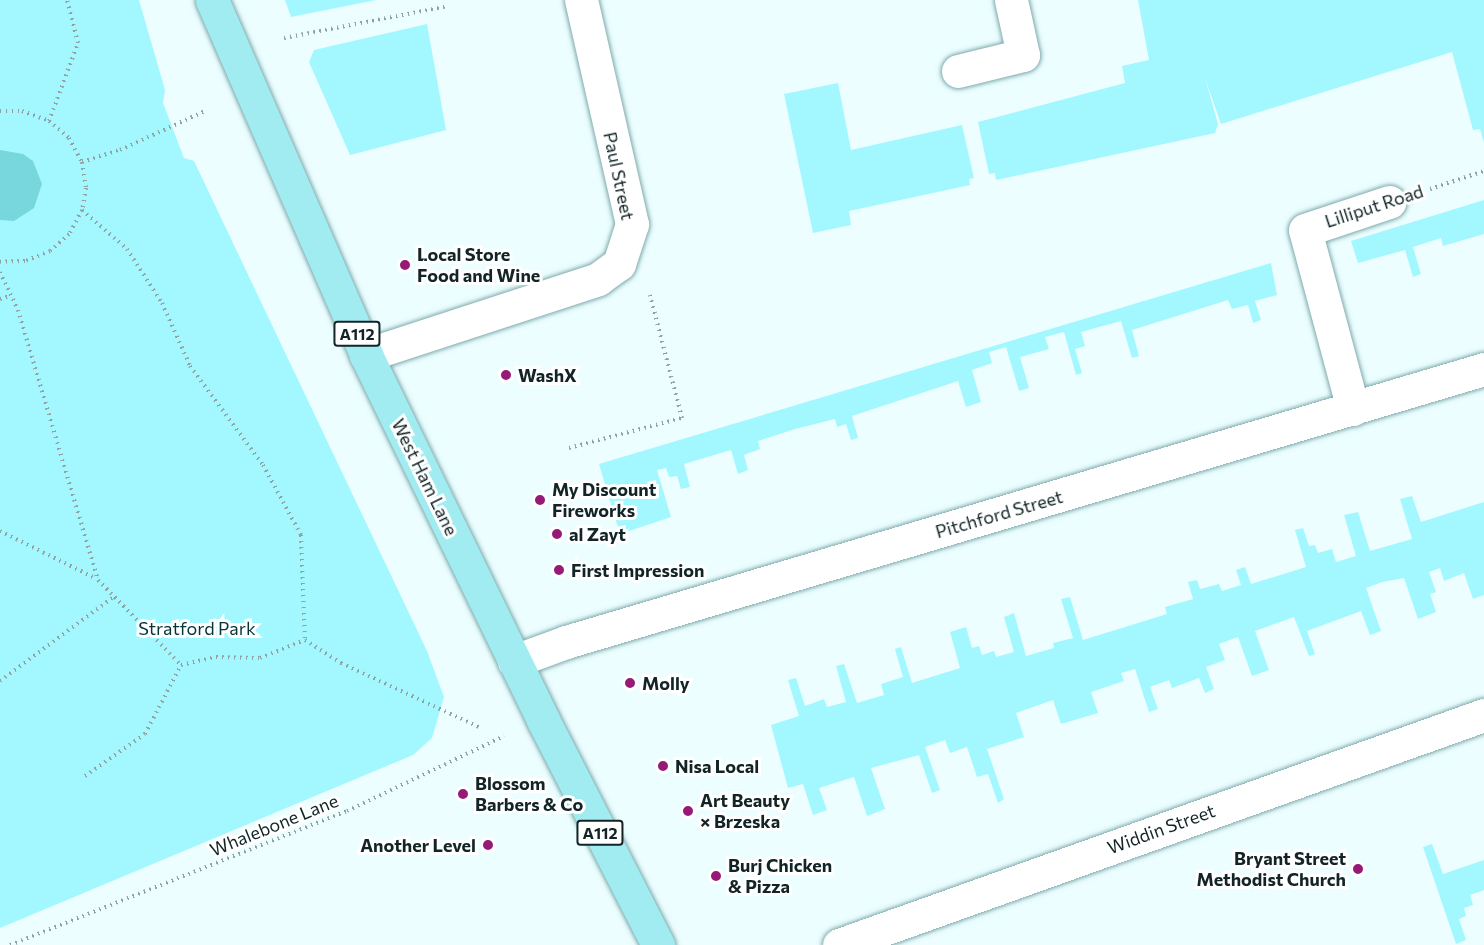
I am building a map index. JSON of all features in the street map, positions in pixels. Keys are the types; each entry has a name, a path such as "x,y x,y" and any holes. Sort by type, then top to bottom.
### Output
{"main road":[{"name":"West Ham Lane","path":"212,0 366,355 543,720 658,945"}],"street":[{"name":"Paul Street","path":"366,355 598,279 619,264 632,224 581,0"},
{"path":"958,71 1023,55 1011,0"},
{"name":"Lilliput Road","path":"1353,409 1305,230 1389,202"},
{"name":"Pitchford Street","path":"514,661 578,639 1484,369"},
{"name":"Widdin Street","path":"839,945 1484,715"}],"path":[{"path":"49,121 78,43 67,0"},
{"path":"284,38 448,6"},
{"path":"0,111 22,111 49,121 69,138 81,162 86,188 82,210 69,234 50,251 25,261 0,262"},
{"path":"81,162 120,150 205,111"},
{"name":"Lilliput Road","path":"1389,202 1484,171"},
{"path":"82,210 127,249 162,303 190,366 263,465 301,535 305,640"},
{"path":"0,272 9,296 18,310 98,580"},
{"path":"569,448 682,418 648,288"},
{"path":"0,299 9,296"},
{"path":"0,531 98,580 181,665"},
{"path":"0,681 115,596"},
{"path":"85,776 145,734 181,665 216,657 260,657 305,640"},
{"path":"305,640 341,663 479,727"},
{"name":"Whalebone Lane","path":"10,945 347,811 543,720"},
{"path":"519,788 529,783"}],"green space":[{"name":"Stratford Park","path":"0,0 139,0 165,90 163,103 184,158 194,161 427,651 444,697 432,738 413,755 0,928"},
{"path":"285,0 376,0 291,17"},
{"path":"1138,0 1484,0 1484,143 1480,129 1473,130 1452,52 1221,124 1205,78 1218,124 1215,133 996,180 995,173 989,174 978,122 1125,83 1122,66 1149,60"},
{"path":"427,24 446,130 350,155 309,62 314,50"},
{"path":"838,83 851,150 962,125 974,178 969,179 970,185 849,211 851,225 813,233 784,94"},
{"path":"1484,200 1484,234 1443,246 1441,238 1413,247 1421,274 1413,277 1405,250 1358,263 1351,241"},
{"path":"1271,263 1277,295 1255,301 1261,320 1253,323 1248,305 1232,309 1228,300 1132,330 1139,356 1132,358 1121,321 1081,332 1085,346 1075,349 1082,373 1076,375 1064,332 1045,337 1049,349 1020,357 1029,388 1019,391 1006,347 989,352 992,363 972,370 981,402 966,407 958,381 852,416 858,438 851,440 846,424 837,427 835,419 758,441 760,449 744,455 748,470 738,474 731,450 684,464 690,487 681,489 677,476 669,477 666,468 657,470 671,517 620,534 599,464"},
{"path":"1412,496 1421,522 1484,502 1484,595 1473,599 1464,573 1444,581 1440,568 1429,572 1436,592 1430,594 1436,612 1418,619 1404,578 1382,582 1366,588 1381,631 1370,635 1361,611 1307,631 1315,654 1309,656 1294,617 1255,631 1269,670 1252,676 1238,637 1219,644 1225,660 1206,667 1214,689 1205,693 1199,678 1172,688 1169,680 1150,687 1158,709 1149,712 1135,669 1121,673 1124,681 1091,692 1098,713 1061,724 1053,700 1016,713 1024,737 987,749 1004,799 998,803 988,774 977,777 967,747 950,753 945,740 925,747 940,790 932,793 919,755 871,768 885,809 867,816 854,777 819,788 827,810 813,815 803,784 788,788 771,725 799,716 788,680 796,678 805,706 824,699 827,707 846,702 836,666 844,664 857,703 884,695 881,684 903,677 895,649 901,647 912,683 960,668 950,632 966,627 972,648 979,646 982,655 994,651 996,657 1014,652 1004,617 1014,613 1026,656 1054,648 1053,643 1073,638 1061,599 1070,597 1083,640 1167,614 1165,607 1193,599 1188,582 1197,580 1200,589 1219,584 1222,591 1241,585 1236,570 1245,567 1251,584 1306,567 1295,530 1303,528 1309,546 1315,545 1318,553 1332,549 1336,562 1356,556 1344,515 1358,512 1370,551 1412,539 1400,499"},
{"path":"1432,844 1443,874 1484,860 1484,890 1470,895 1473,905 1464,908 1466,916 1459,919 1466,940 1456,944 1423,847"}],"shaded area":[{"path":"0,150 23,154 33,161 42,184 34,208 14,221 0,220"}],"place":[{"name":"Local Store Food and Wine","path":"405,265"},
{"name":"WashX","path":"506,375"},
{"name":"My Discount Fireworks","path":"540,500"},
{"name":"al Zayt","path":"557,534"},
{"name":"First Impression","path":"559,570"},
{"name":"Molly","path":"630,683"},
{"name":"Nisa Local","path":"663,766"},
{"name":"Blossom Barbers & Co","path":"463,794"},
{"name":"Art Beauty × Brzeska","path":"688,811"},
{"name":"Another Level","path":"488,845"},
{"name":"Bryant Street Methodist Church","path":"1358,869"},
{"name":"Burj Chicken & Pizza","path":"716,876"}]}
